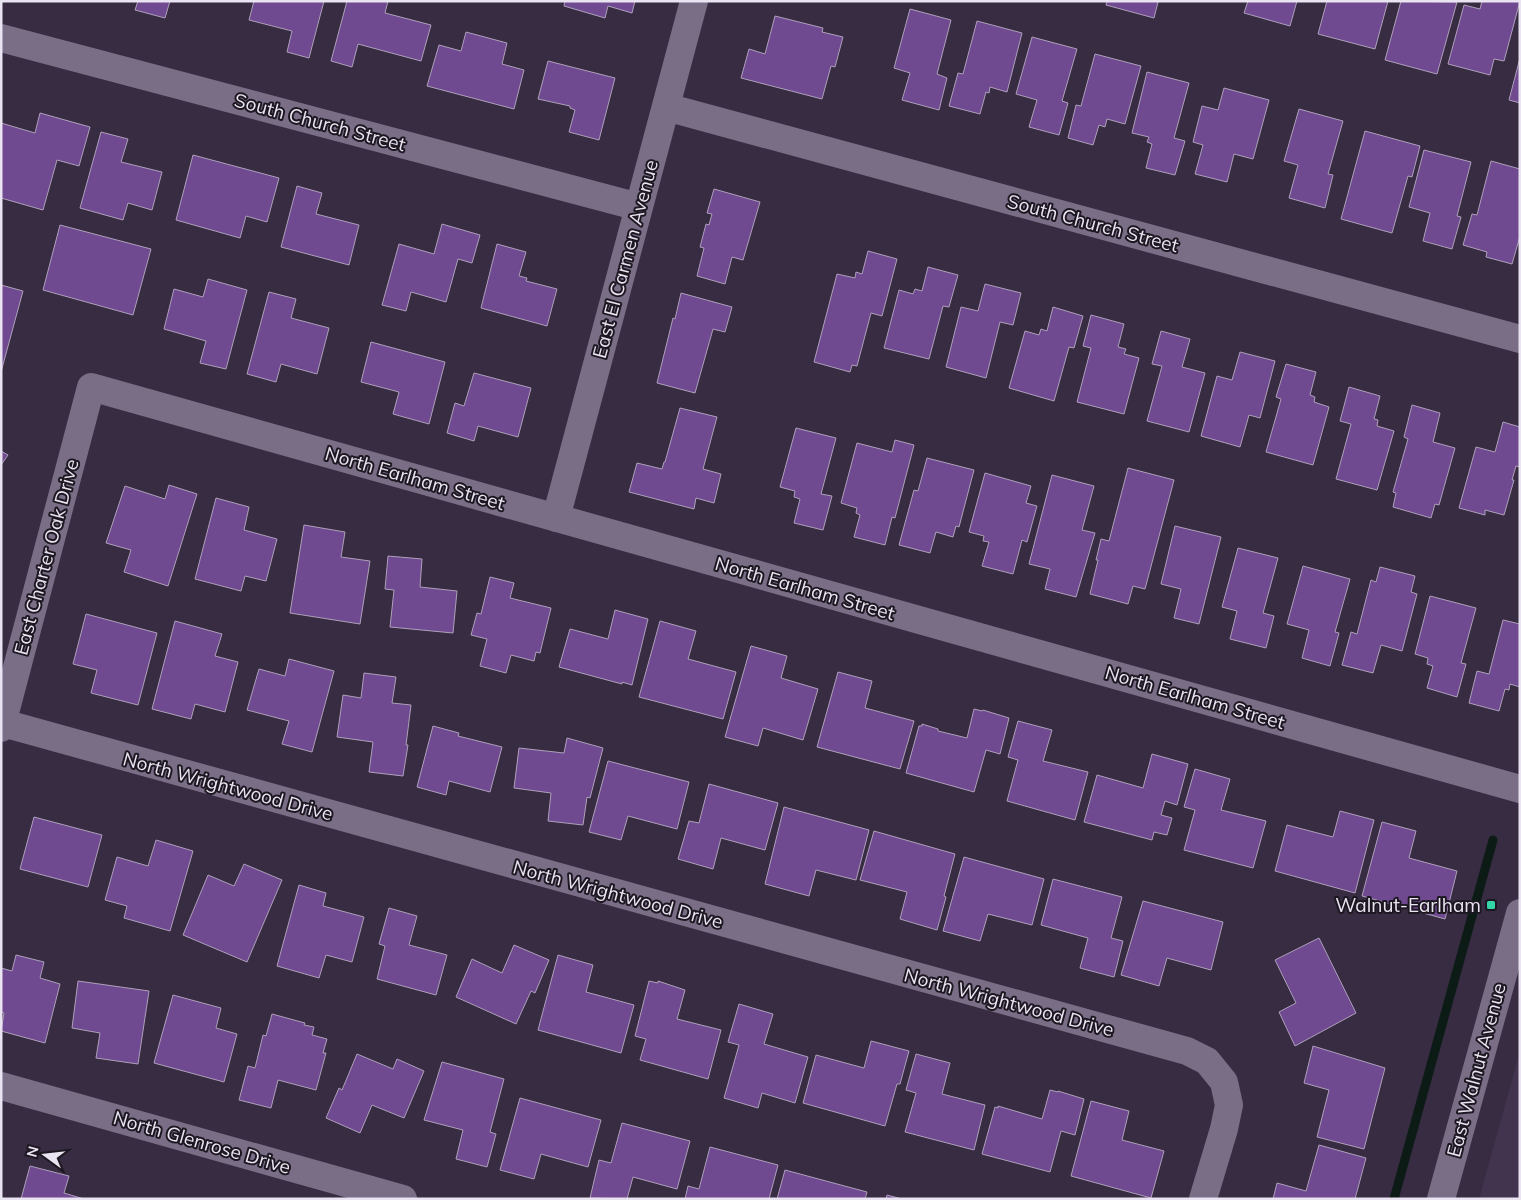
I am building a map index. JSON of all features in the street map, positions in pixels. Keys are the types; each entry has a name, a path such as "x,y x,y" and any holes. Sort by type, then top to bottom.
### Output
{"street":[{"name":"East El Carmen Avenue","path":"556,518 694,1"},
{"name":"South Church Street","path":"1,38 639,207"},
{"name":"South Church Street","path":"666,107 1520,339"},
{"name":"North Earlham Street","path":"91,387 1520,788"},
{"name":"East Charter Oak Drive","path":"2,726 91,387"},
{"name":"North Wrightwood Drive","path":"2,726 1187,1051 1207,1061 1224,1082 1229,1105 1224,1130 1202,1199"},
{"name":"East Walnut Avenue","path":"1441,1199 1520,913"},
{"name":"North Glenrose Drive","path":"1,1086 404,1199"}],"shaded area":[{"path":"1520,1051 1520,1199 1479,1199"}],"building":[{"path":"138,1 170,1 165,18 135,10"},
{"path":"254,1 324,1 309,58 287,52 292,31 249,20"},
{"path":"347,1 388,1 385,13 431,25 421,61 358,44 352,67 331,61"},
{"path":"565,1 635,1 632,13 608,6 605,18 564,6"},
{"path":"1107,1 1160,1 1158,2 1154,18 1106,5"},
{"path":"1248,1 1297,1 1290,26 1244,13"},
{"path":"1327,1 1388,1 1375,49 1318,34"},
{"path":"1401,1 1457,2 1437,74 1385,60"},
{"path":"1482,1 1520,1 1504,61 1494,59 1490,75 1448,64 1464,5 1480,9"},
{"path":"910,9 951,20 937,74 947,78 939,110 902,100 910,73 894,68"},
{"path":"775,16 823,28 822,32 843,37 835,67 831,66 822,99 741,78 749,49 765,54"},
{"path":"977,21 1022,33 1007,92 990,87 989,93 986,92 980,114 949,106 958,73 963,74"},
{"path":"466,32 507,43 502,64 524,70 514,109 427,86 439,45 461,51"},
{"path":"1032,37 1077,49 1062,101 1068,103 1059,135 1029,127 1037,100 1016,94"},
{"path":"1095,54 1141,66 1125,124 1107,119 1105,127 1099,125 1093,145 1068,138 1076,105 1081,106"},
{"path":"1520,58 1520,103 1509,100"},
{"path":"548,61 615,78 599,140 569,132 575,110 570,108 570,106 538,99"},
{"path":"1147,72 1189,83 1174,138 1185,141 1175,175 1146,168 1152,144 1147,142 1149,137 1132,133"},
{"path":"1224,88 1269,100 1253,159 1234,154 1227,182 1195,174 1203,145 1193,142 1202,106 1218,110"},
{"path":"1299,109 1343,121 1328,174 1333,175 1325,208 1289,198 1298,165 1284,161"},
{"path":"40,113 90,127 79,166 57,160 43,210 1,198 1,123 35,133"},
{"path":"1365,131 1420,146 1412,177 1408,176 1392,233 1341,219"},
{"path":"101,132 128,139 121,162 162,172 152,210 128,203 123,220 80,208"},
{"path":"1424,150 1471,162 1457,216 1461,217 1452,249 1423,241 1430,213 1409,207"},
{"path":"193,155 279,178 267,222 246,216 240,238 176,220"},
{"path":"1491,161 1520,169 1520,236 1512,264 1486,257 1487,252 1463,245 1472,214 1477,215"},
{"path":"297,186 322,193 316,214 359,225 349,265 281,247"},
{"path":"714,189 760,202 743,260 732,257 725,284 697,276 704,248 700,247 706,224 709,225 712,214 707,213"},
{"path":"442,224 480,235 472,263 458,259 446,302 411,292 406,311 382,305 399,244 434,254"},
{"path":"60,225 151,249 133,315 43,290"},
{"path":"497,244 526,252 519,276 527,278 526,281 557,289 547,326 481,308"},
{"path":"868,251 897,259 882,316 871,313 857,366 852,365 850,372 814,362 837,274 855,278 856,272 862,274"},
{"path":"928,267 958,275 949,307 943,306 929,359 884,348 899,290 913,294 915,289 922,291"},
{"path":"208,279 247,290 226,369 200,363 206,341 164,329 174,289 203,297"},
{"path":"985,284 1021,293 1013,325 1000,322 986,378 946,367 961,307 978,311"},
{"path":"1,285 23,291 1,372"},
{"path":"269,292 296,299 291,318 329,328 317,374 281,364 276,382 247,374"},
{"path":"681,293 732,307 725,332 713,329 695,393 657,383"},
{"path":"1053,307 1083,316 1074,348 1069,347 1054,401 1009,388 1025,331 1039,335 1041,329 1047,331"},
{"path":"1091,315 1124,324 1118,347 1126,349 1124,354 1139,358 1124,414 1077,402 1091,348 1083,346"},
{"path":"1161,331 1190,339 1182,367 1205,373 1189,432 1147,421 1162,366 1152,364"},
{"path":"371,342 445,362 429,424 393,414 399,392 361,382"},
{"path":"1240,352 1275,361 1260,418 1249,415 1240,447 1201,436 1217,376 1232,380"},
{"path":"1286,364 1316,372 1310,395 1315,397 1314,402 1329,407 1313,465 1266,452 1281,399 1276,397"},
{"path":"474,373 531,388 518,437 478,426 474,441 447,433 455,403 464,406"},
{"path":"1349,387 1380,396 1374,419 1378,420 1377,426 1394,431 1377,490 1336,479 1351,424 1340,421"},
{"path":"1412,405 1440,413 1433,442 1455,448 1439,505 1435,504 1431,518 1393,507 1396,493 1393,492 1408,439 1404,437"},
{"path":"680,408 717,417 703,469 721,474 714,503 696,498 694,509 629,492 637,463 662,469"},
{"path":"1503,422 1520,427 1520,467 1516,466 1504,515 1485,510 1485,515 1459,508 1476,447 1495,452"},
{"path":"796,428 836,438 821,494 832,496 823,530 794,523 800,499 794,497 795,491 780,487"},
{"path":"895,440 914,445 895,518 892,517 885,545 854,537 860,515 856,513 857,508 841,503 857,443 892,452"},
{"path":"1,451 8,455 1,465"},
{"path":"927,458 974,470 959,527 956,526 953,537 936,532 930,553 899,545 914,490 918,491"},
{"path":"1128,468 1174,480 1145,589 1133,586 1128,604 1090,594 1101,539 1109,541"},
{"path":"985,473 1031,486 1026,503 1037,506 1027,542 1022,540 1013,574 982,566 989,542 983,541 984,536 969,532"},
{"path":"1052,475 1094,486 1082,530 1095,533 1076,597 1045,589 1050,569 1029,564"},
{"path":"169,485 197,494 168,586 124,572 131,550 106,543 125,486 165,499"},
{"path":"216,498 249,507 244,530 277,539 266,581 245,576 241,591 195,579"},
{"path":"304,525 345,532 341,557 370,561 360,624 290,613"},
{"path":"1175,526 1221,537 1199,624 1174,618 1181,589 1161,584"},
{"path":"1238,548 1278,558 1263,613 1274,616 1266,648 1230,639 1237,611 1222,607"},
{"path":"388,556 422,559 420,587 457,591 453,633 390,627 394,590 385,589"},
{"path":"1303,566 1350,579 1335,632 1339,633 1330,666 1302,658 1309,630 1287,624"},
{"path":"1380,567 1415,576 1411,592 1417,594 1402,651 1381,645 1373,673 1342,665 1351,632 1357,634 1371,580 1376,582"},
{"path":"490,577 514,583 510,598 551,608 540,653 536,652 534,661 511,655 506,673 480,666 487,639 471,635 477,613 481,614"},
{"path":"1430,596 1476,608 1461,663 1466,664 1457,697 1427,688 1433,666 1427,664 1428,658 1415,654"},
{"path":"615,610 648,619 632,685 559,667 570,629 608,639"},
{"path":"86,614 157,633 138,705 91,693 97,670 73,664"},
{"path":"1503,620 1520,624 1520,687 1510,684 1509,690 1505,689 1499,711 1469,703 1477,671 1489,674"},
{"path":"175,621 222,634 215,656 238,662 225,712 195,704 191,719 152,709"},
{"path":"660,621 696,631 688,659 736,672 723,719 639,697"},
{"path":"751,646 787,656 781,678 818,689 803,740 763,728 758,746 725,737"},
{"path":"289,659 334,671 312,752 282,744 289,721 247,710 259,669 285,676"},
{"path":"838,672 872,681 865,708 914,721 900,769 817,747"},
{"path":"364,673 396,677 392,703 411,705 403,776 369,772 373,742 337,737 343,695 361,698"},
{"path":"974,709 1009,718 1000,754 986,750 974,792 906,773 919,726 922,726 922,724 938,729 938,731 967,738"},
{"path":"1018,721 1052,730 1043,761 1088,772 1075,820 1007,801 1018,760 1008,757"},
{"path":"433,726 459,733 458,736 502,747 490,792 449,781 446,795 417,787"},
{"path":"567,738 603,748 590,798 587,797 583,825 548,821 551,793 514,788 519,748 564,753"},
{"path":"1152,754 1188,764 1177,805 1165,801 1161,815 1172,818 1167,835 1154,832 1152,840 1084,822 1097,775 1143,788"},
{"path":"608,761 689,782 677,829 628,816 621,840 589,832"},
{"path":"1195,769 1230,779 1221,810 1266,821 1253,868 1184,850 1195,810 1184,807"},
{"path":"709,784 778,803 765,850 721,838 713,869 678,859 689,821 699,823"},
{"path":"784,807 869,830 856,880 816,870 809,896 765,884"},
{"path":"1340,811 1374,820 1355,893 1275,871 1287,825 1333,837"},
{"path":"34,817 102,835 88,887 20,869"},
{"path":"1382,822 1416,831 1409,858 1457,871 1445,919 1362,896"},
{"path":"874,831 955,854 937,930 900,919 907,892 860,880"},
{"path":"156,840 193,851 170,931 124,918 127,906 105,900 117,857 148,866"},
{"path":"964,857 1044,879 1032,925 988,914 980,941 943,931"},
{"path":"244,864 282,880 247,962 183,935 208,875 234,886"},
{"path":"1053,879 1122,897 1111,938 1123,941 1114,977 1080,968 1088,938 1041,925"},
{"path":"299,885 326,893 323,906 364,917 352,962 326,955 319,978 277,966"},
{"path":"1143,901 1223,922 1211,970 1167,958 1159,986 1121,975"},
{"path":"389,908 417,916 409,945 447,955 436,995 377,979 385,946 379,944"},
{"path":"1319,938 1356,1013 1295,1046 1279,1012 1296,1003 1275,960"},
{"path":"514,945 549,960 535,993 531,991 516,1024 456,997 472,959 502,973"},
{"path":"16,955 44,962 40,978 60,984 45,1043 1,1031 4,1013 1,1012 1,968 12,971"},
{"path":"558,955 593,965 586,992 634,1005 621,1053 538,1030"},
{"path":"78,981 149,991 138,1064 96,1058 100,1033 72,1028"},
{"path":"649,981 658,983 658,981 685,990 677,1019 721,1030 708,1079 640,1060 646,1039 635,1036"},
{"path":"173,995 221,1008 216,1028 237,1034 224,1082 154,1063"},
{"path":"739,1004 773,1014 764,1044 808,1057 795,1103 762,1093 758,1108 724,1098 739,1045 728,1042"},
{"path":"272,1014 314,1027 312,1035 327,1039 323,1053 326,1053 316,1090 278,1080 271,1108 239,1100 248,1066 255,1068 263,1035 266,1036"},
{"path":"871,1041 909,1051 885,1126 803,1103 816,1055 864,1068"},
{"path":"1313,1046 1385,1068 1364,1149 1317,1137 1329,1090 1304,1083"},
{"path":"357,1054 393,1069 397,1059 424,1071 404,1118 372,1105 360,1133 326,1118 339,1088 342,1090"},
{"path":"916,1054 950,1063 942,1094 985,1105 974,1150 905,1132 916,1093 906,1090"},
{"path":"442,1062 504,1079 490,1132 496,1134 487,1167 456,1159 463,1130 424,1120"},
{"path":"1050,1090 1084,1099 1075,1135 1061,1131 1050,1172 982,1154 995,1107 998,1108 998,1106 1042,1119"},
{"path":"520,1098 601,1120 588,1167 541,1154 534,1179 500,1170"},
{"path":"1091,1101 1129,1111 1122,1140 1164,1151 1151,1198 1071,1176"},
{"path":"622,1123 690,1141 677,1189 633,1177 627,1199 590,1198 599,1160 611,1163"},
{"path":"1319,1145 1366,1158 1355,1199 1273,1199 1277,1183 1306,1191"},
{"path":"710,1147 778,1165 769,1199 685,1199 688,1186 699,1189"},
{"path":"30,1166 69,1176 64,1193 84,1199 21,1199"},
{"path":"785,1170 867,1192 865,1199 777,1199"},
{"path":"887,1195 902,1199 886,1199"}],"waterway":[{"path":"1394,1199 1493,840"}],"place":[{"name":"Walnut-Earlham","path":"1491,905"}]}
